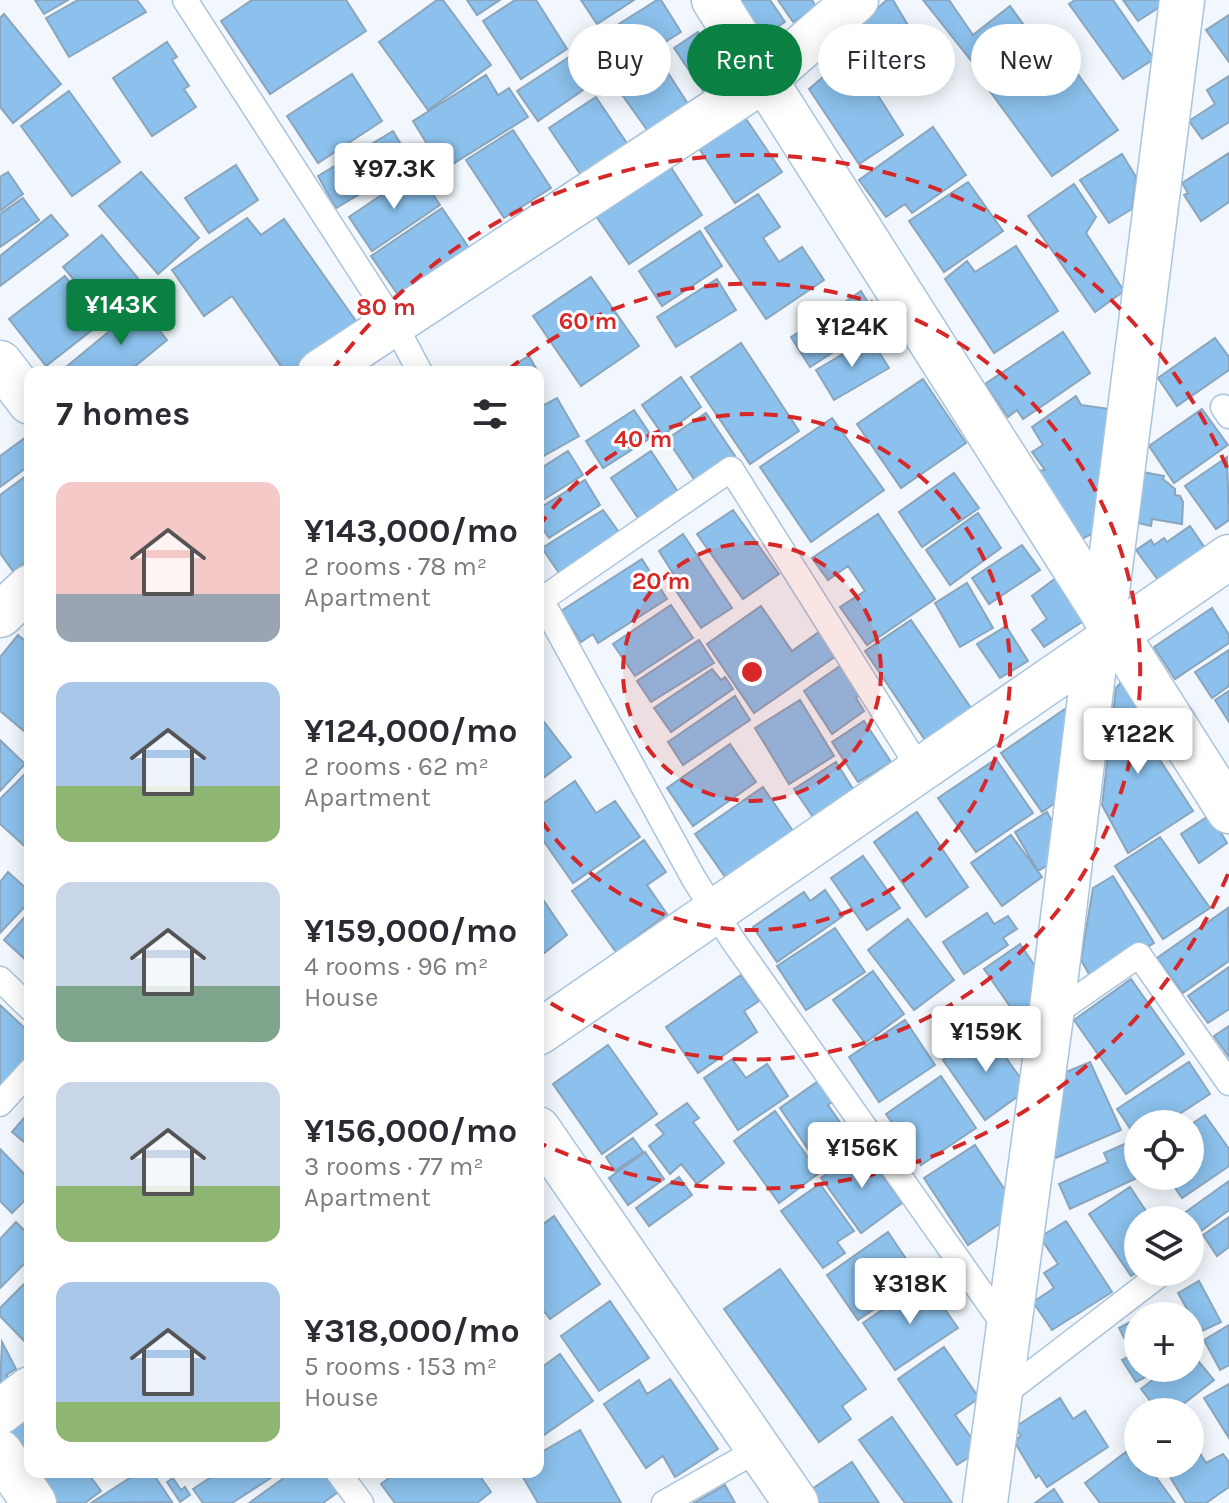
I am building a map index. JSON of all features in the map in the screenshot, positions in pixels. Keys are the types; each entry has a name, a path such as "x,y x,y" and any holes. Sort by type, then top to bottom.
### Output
{"street":[{"path":"714,0 729,24"},
{"path":"802,47 856,0"},
{"path":"985,1503 1105,633 1182,0"},
{"path":"329,366 739,96"},
{"path":"775,96 1105,633 1229,811"},
{"path":"0,363 24,394"},
{"path":"544,1029 715,913 1105,633 1229,557"},
{"path":"0,615 24,593"},
{"path":"544,1137 658,1287 796,1503"},
{"path":"0,1412 24,1394"},
{"path":"0,1452 34,1503"}],"lane":[{"path":"185,0 394,323 417,366"},
{"path":"544,594 731,469 919,768"},
{"path":"544,604 715,913 1009,1331"},
{"path":"1051,1016 1139,955 1229,1083"},
{"path":"0,979 24,1002"},
{"path":"0,1104 24,1078"},
{"path":"1000,1397 1145,1286"},
{"path":"664,1503 759,1449"},
{"path":"342,1478 361,1503"}],"building":[{"path":"35,0 68,0 44,14"},
{"path":"78,0 137,0 146,12 69,57 46,18"},
{"path":"252,0 346,0 366,31 270,94 221,21"},
{"path":"437,0 443,0 491,65 428,110 379,42"},
{"path":"467,0 500,0 477,15"},
{"path":"515,0 536,0 567,49 521,79 483,21"},
{"path":"581,0 634,0 597,24"},
{"path":"661,0 681,32 671,38 671,24 619,24"},
{"path":"735,0 770,0 785,22 782,24 750,24"},
{"path":"778,0 812,0 816,7 793,22"},
{"path":"887,0 893,0 907,24 859,24"},
{"path":"923,0 949,0 971,32 971,60 955,40 955,24 942,24"},
{"path":"1075,0 1113,0 1154,59 1123,79 1069,4"},
{"path":"1123,0 1164,0 1166,3 1138,21"},
{"path":"1010,6 1023,24 987,24"},
{"path":"4,14 61,84 13,123 0,107 0,18"},
{"path":"1229,15 1229,62 1206,30"},
{"path":"687,39 687,67 674,48"},
{"path":"167,42 177,57 172,60 189,86 184,89 196,107 152,136 113,78"},
{"path":"568,58 568,96 574,96 538,121 517,91"},
{"path":"352,74 382,121 318,163 287,116"},
{"path":"486,75 498,95 509,88 528,117 443,170 413,121"},
{"path":"1229,76 1229,122 1202,139 1189,121 1215,104 1207,90"},
{"path":"671,78 688,104 647,130 623,96 671,96"},
{"path":"1081,79 1118,130 1052,176 993,96 1081,96"},
{"path":"818,81 818,96 878,96 903,135 859,164 809,89"},
{"path":"69,91 120,162 72,196 21,126"},
{"path":"596,97 632,151 585,181 549,128"},
{"path":"744,116 782,172 735,203 698,147"},
{"path":"933,127 966,175 912,213 905,204 886,217 859,180"},
{"path":"513,130 551,188 504,218 466,160"},
{"path":"393,131 412,163 336,208 318,176"},
{"path":"1229,153 1229,202 1201,221 1184,195 1188,193 1182,183"},
{"path":"1122,154 1136,177 1132,209 1109,223 1080,180"},
{"path":"236,165 258,200 209,233 185,198"},
{"path":"670,166 702,215 629,264 596,216"},
{"path":"417,171 440,205 372,251 349,217"},
{"path":"8,172 23,194 0,211 0,177"},
{"path":"141,172 199,238 158,274 99,206"},
{"path":"968,182 1003,231 944,272 909,221"},
{"path":"1074,184 1096,217 1086,233 1124,291 1095,312 1028,216"},
{"path":"758,194 780,227 763,238 779,262 802,247 824,280 766,319 705,228"},
{"path":"23,198 39,220 0,247 0,214"},
{"path":"442,208 469,248 398,295 371,256"},
{"path":"51,215 68,235 0,286 0,256"},
{"path":"247,218 261,235 284,219 358,324 298,366 281,366 232,296 204,316 172,270"},
{"path":"700,231 722,266 662,306 639,271"},
{"path":"102,235 146,288 108,320 63,267"},
{"path":"1016,246 1058,311 994,353 945,279 967,261 975,272"},
{"path":"65,276 101,323 46,366 9,319"},
{"path":"591,277 639,346 581,386 533,316"},
{"path":"717,279 736,310 676,347 657,317"},
{"path":"861,291 880,322 810,367 791,337 823,317 828,325 840,316 835,309"},
{"path":"140,306 167,340 135,366 67,366"},
{"path":"1063,332 1090,373 1023,419 1017,410 1008,417 985,384"},
{"path":"870,338 889,368 834,400 816,370"},
{"path":"1215,338 1229,357 1229,370 1177,406 1158,378"},
{"path":"741,343 799,431 750,464 691,377"},
{"path":"529,356 535,366 512,366"},
{"path":"681,377 701,407 663,435 642,405"},
{"path":"923,379 966,443 901,488 857,424"},
{"path":"1076,396 1081,405 1110,409 1097,531 1082,539 1037,471 1045,470 1032,452 1043,445 1032,427"},
{"path":"557,398 579,436 544,456 544,405"},
{"path":"1202,409 1228,445 1174,483 1149,446"},
{"path":"634,410 652,437 603,468 586,441"},
{"path":"706,413 735,456 696,482 667,439"},
{"path":"832,418 884,490 811,542 760,467"},
{"path":"24,439 24,469 0,487 0,456"},
{"path":"568,451 583,475 544,499 544,466"},
{"path":"651,451 680,495 640,521 611,478"},
{"path":"1227,457 1229,520 1216,529 1185,486"},
{"path":"1143,472 1164,476 1163,479 1175,489 1175,495 1180,496 1183,502 1182,524 1152,519 1151,526 1138,523"},
{"path":"954,473 979,508 922,547 899,512"},
{"path":"24,477 24,563 13,571 0,553 0,495"},
{"path":"585,480 600,505 549,538 544,531 544,505"},
{"path":"603,510 621,535 559,573 544,547"},
{"path":"733,510 779,574 743,599 697,534"},
{"path":"978,513 1001,548 950,585 926,550"},
{"path":"878,514 935,599 867,645 840,607 865,591 848,566 828,580 812,558"},
{"path":"1190,526 1205,548 1158,580 1136,550 1151,540 1154,545 1164,538 1167,542"},
{"path":"683,534 732,608 701,628 668,579 674,575 659,551"},
{"path":"1022,545 1040,570 989,604 972,578"},
{"path":"642,559 667,599 598,643 593,634 581,642 561,611"},
{"path":"1056,578 1085,620 1044,647 1032,630 1047,619 1032,596"},
{"path":"967,583 993,628 960,647 935,603"},
{"path":"671,605 693,638 635,676 613,644"},
{"path":"761,606 792,651 819,632 836,656 754,713 707,644"},
{"path":"1212,608 1229,635 1229,643 1175,679 1154,647"},
{"path":"911,620 971,708 925,740 865,651"},
{"path":"1006,626 1028,661 1000,678 977,644"},
{"path":"18,635 24,640 24,731 0,711 0,657"},
{"path":"699,640 714,663 651,702 637,681"},
{"path":"1229,650 1229,686 1212,698 1195,672"},
{"path":"840,666 860,694 856,698 864,711 832,734 804,691"},
{"path":"712,669 721,680 725,677 733,689 671,732 654,708"},
{"path":"1124,679 1168,747 1156,754 1193,811 1128,853 1102,805 1116,688"},
{"path":"1229,691 1229,722 1215,700"},
{"path":"735,696 750,720 683,765 668,742"},
{"path":"800,700 834,756 789,784 755,728"},
{"path":"1065,709 1077,726 1072,768 1058,778 1069,793 1042,812 1001,753"},
{"path":"864,721 891,762 858,782 832,742"},
{"path":"544,722 571,757 544,777"},
{"path":"0,740 24,765 0,791"},
{"path":"730,744 756,782 693,826 667,788"},
{"path":"996,759 1033,813 976,852 938,798"},
{"path":"836,762 858,797 817,823 794,789"},
{"path":"24,775 24,846 0,824 0,799"},
{"path":"575,781 596,813 615,801 640,837 573,883 544,842 544,803"},
{"path":"763,787 795,834 728,881 695,834"},
{"path":"917,812 968,887 926,917 874,842"},
{"path":"1047,812 1055,827 1056,860 1038,871 1015,832"},
{"path":"1210,815 1227,843 1199,863 1181,834"},
{"path":"1011,835 1042,877 1002,906 971,863"},
{"path":"1160,837 1210,908 1163,939 1115,866"},
{"path":"644,840 666,872 647,885 667,914 616,952 572,891"},
{"path":"863,856 900,908 867,930 831,878"},
{"path":"8,872 24,887 24,907 0,933 0,882"},
{"path":"1113,876 1154,943 1093,981 1081,960 1093,888"},
{"path":"825,890 843,916 777,962 753,927 804,892 810,901"},
{"path":"544,901 567,935 544,953"},
{"path":"1228,908 1229,961 1183,993 1157,958"},
{"path":"987,913 994,924 1008,916 1017,929 1003,938 1008,945 964,974 943,942"},
{"path":"24,918 24,958 4,940"},
{"path":"908,919 954,980 914,1010 868,950"},
{"path":"835,928 865,972 806,1010 777,966"},
{"path":"1020,944 1041,975 1033,1008 1018,1018 984,969"},
{"path":"1229,967 1229,1009 1208,1023 1188,996"},
{"path":"873,971 904,1014 865,1043 833,1000"},
{"path":"741,975 759,1001 744,1011 757,1032 698,1073 666,1027"},
{"path":"1131,979 1184,1054 1126,1094 1074,1020"},
{"path":"0,1005 24,1027 24,1062 0,1088"},
{"path":"905,1020 935,1065 879,1102 849,1057"},
{"path":"1229,1026 1229,1057 1214,1036"},
{"path":"986,1029 1028,1089 985,1120 943,1060"},
{"path":"608,1045 657,1114 602,1154 553,1084"},
{"path":"732,1059 746,1078 767,1064 788,1096 738,1130 704,1078"},
{"path":"1090,1062 1121,1130 1056,1158 1045,1135 1066,1072"},
{"path":"1189,1062 1210,1094 1185,1110 1124,1110 1124,1119 1117,1109"},
{"path":"941,1076 976,1128 921,1165 886,1114"},
{"path":"824,1077 839,1097 828,1105 844,1128 810,1152 780,1108"},
{"path":"687,1103 699,1118 693,1122 724,1163 697,1184 681,1164 670,1174 649,1146 664,1134 656,1125"},
{"path":"775,1111 819,1173 779,1203 734,1141"},
{"path":"1204,1116 1229,1149 1229,1166 1204,1183"},
{"path":"24,1118 24,1142 12,1132"},
{"path":"633,1138 643,1152 615,1171 606,1157"},
{"path":"1124,1144 1124,1184 1070,1209 1059,1184 1108,1162 1104,1153"},
{"path":"975,1145 1019,1211 968,1245 924,1178"},
{"path":"862,1147 902,1203 861,1233 821,1178"},
{"path":"0,1149 24,1174 24,1201 12,1213 0,1201"},
{"path":"645,1152 664,1179 628,1205 609,1178"},
{"path":"679,1177 692,1195 649,1226 636,1208"},
{"path":"1229,1181 1229,1210 1204,1229 1204,1206 1194,1206"},
{"path":"820,1184 854,1231 837,1242 845,1253 823,1268 781,1211"},
{"path":"1125,1190 1132,1190 1143,1206 1124,1206 1124,1266 1089,1214"},
{"path":"1177,1190 1194,1190 1182,1198"},
{"path":"554,1216 600,1284 550,1319 544,1312 544,1224"},
{"path":"1229,1217 1229,1247 1217,1256 1204,1234"},
{"path":"1066,1221 1112,1292 1052,1330 1033,1302 1054,1288 1044,1273 1058,1264 1040,1237"},
{"path":"16,1222 24,1230 24,1264 0,1288 0,1239"},
{"path":"888,1232 919,1278 858,1320 827,1275"},
{"path":"780,1269 866,1389 842,1406 851,1419 819,1442 724,1309"},
{"path":"925,1281 958,1328 895,1370 863,1323"},
{"path":"24,1284 24,1341 0,1316 0,1308"},
{"path":"1190,1286 1202,1286 1221,1322 1204,1330 1204,1302 1183,1302 1178,1293"},
{"path":"610,1301 649,1358 599,1391 561,1336"},
{"path":"1229,1325 1229,1365 1220,1370 1204,1340"},
{"path":"2,1342 16,1369 6,1375 10,1379 0,1389"},
{"path":"944,1347 979,1398 955,1415 980,1450 957,1465 898,1379"},
{"path":"560,1354 593,1401 544,1435 544,1366"},
{"path":"1204,1368 1214,1380 1191,1398 1148,1398 1141,1389 1150,1382 1204,1382"},
{"path":"670,1379 718,1449 675,1477 663,1456 646,1468 604,1404 639,1380 647,1394"},
{"path":"1229,1384 1229,1438 1204,1398"},
{"path":"1060,1398 1073,1419 1085,1411 1108,1447 1047,1487 1039,1475 1036,1478 1014,1441 1021,1436 1015,1427"},
{"path":"24,1408 24,1458 1,1425"},
{"path":"892,1417 952,1503 905,1503 859,1440"},
{"path":"580,1430 621,1503 538,1503 523,1478 544,1478 544,1451"},
{"path":"1124,1454 1124,1478 1157,1478 1175,1503 1100,1503 1085,1483"},
{"path":"1223,1454 1229,1462 1229,1487 1206,1503 1186,1503 1171,1478 1204,1478 1204,1460 1206,1463"},
{"path":"852,1462 879,1503 818,1503 809,1491"},
{"path":"38,1478 91,1478 101,1491 85,1503 56,1503"},
{"path":"130,1478 156,1478 172,1502 91,1503"},
{"path":"173,1478 181,1490 185,1487 190,1495 180,1502 167,1482"},
{"path":"210,1478 271,1478 232,1503 203,1503 193,1489"},
{"path":"284,1478 328,1478 338,1492 323,1503 249,1503"},
{"path":"389,1478 481,1478 491,1492 477,1503 395,1503 381,1484"},
{"path":"725,1485 735,1503 694,1503"},
{"path":"1054,1489 1063,1503 1035,1503"}]}
